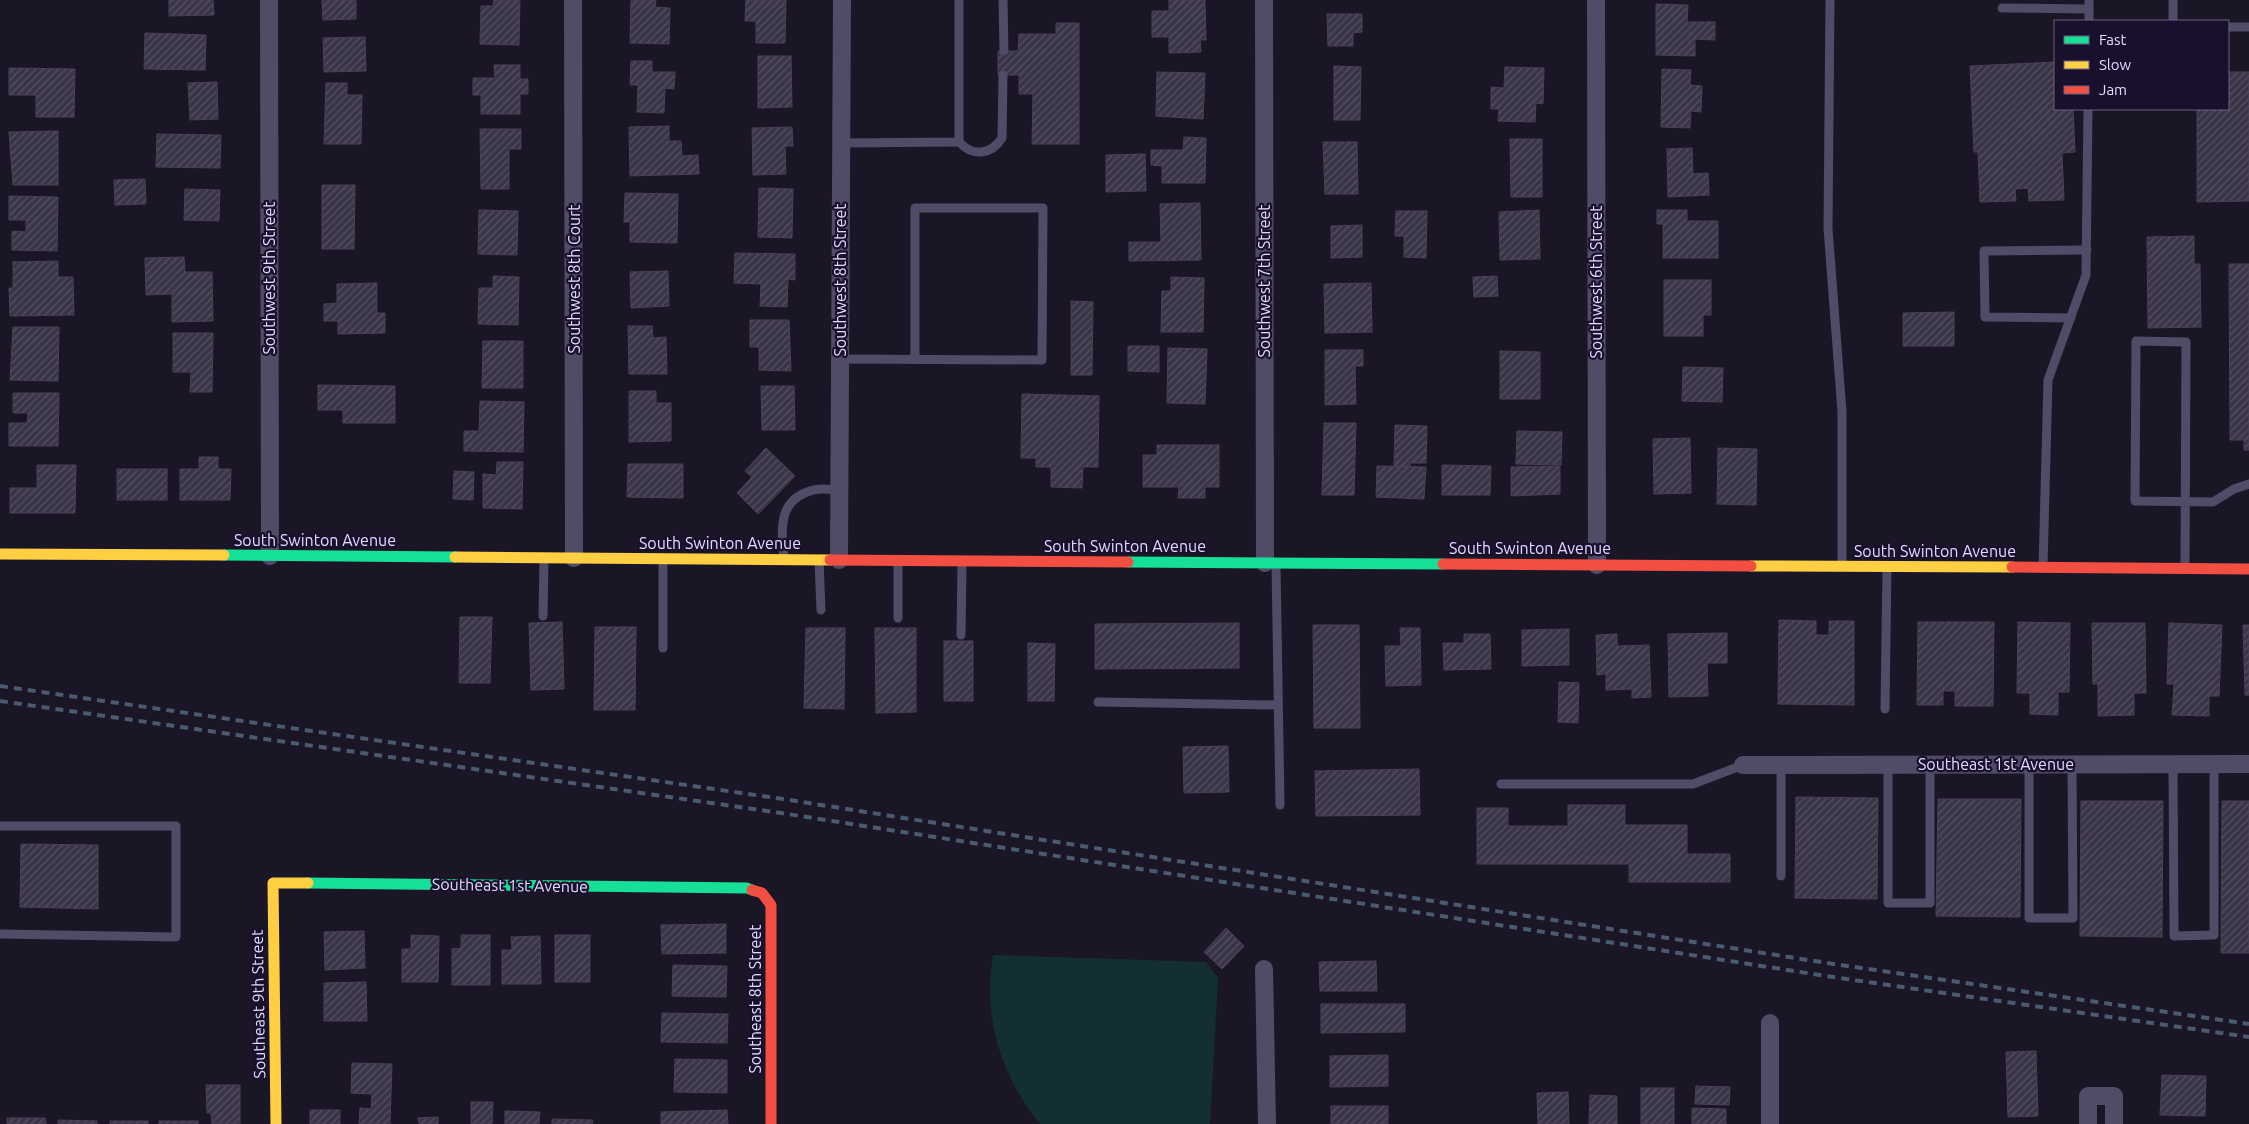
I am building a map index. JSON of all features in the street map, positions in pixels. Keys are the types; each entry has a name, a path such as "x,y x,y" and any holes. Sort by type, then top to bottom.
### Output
{"street":[{"name":"Southwest 9th Street","path":"269,0 270,556"},
{"name":"Southwest 8th Court","path":"573,0 574,558"},
{"name":"Southwest 8th Street","path":"839,560 842,0"},
{"name":"Southwest 7th Street","path":"1264,0 1270,563"},
{"name":"Southwest 6th Street","path":"1596,0 1597,565"},
{"name":"South Swinton Avenue","path":"0,554 2249,569"},
{"name":"Southeast 1st Avenue","path":"1743,765 2249,764"},
{"name":"Southeast 1st Avenue","path":"273,883 747,888"},
{"name":"Southeast 9th Street","path":"273,883 276,1124"},
{"name":"Southeast 8th Street","path":"747,888 762,893 771,905 771,1124"},
{"path":"1264,969 1267,1124"},
{"path":"1770,1023 1770,1124"},
{"path":"2088,1124 2088,1096 2114,1096 2114,1124"}],"lane":[{"path":"959,0 959,142 964,147 978,153 985,152 998,144 1002,138 1003,75"},
{"path":"1003,0 1004,51"},
{"path":"1830,0 1828,228 1842,412 1842,566"},
{"path":"2173,0 2173,20"},
{"path":"2002,8 2089,5 2089,20"},
{"path":"2229,27 2249,27"},
{"path":"2043,568 2048,380 2086,275 2088,110"},
{"path":"841,144 959,142"},
{"path":"840,359 915,360 1042,360 1043,208 915,208 915,360"},
{"path":"2071,318 1985,318 1984,252 2087,250"},
{"path":"2185,569 2185,501 2186,342 2136,341 2135,501 2185,501 2213,502 2234,489 2249,484"},
{"path":"784,559 782,522 794,500 803,492 815,488 839,491"},
{"path":"543,616 544,558"},
{"path":"663,559 663,648"},
{"path":"819,560 821,610"},
{"path":"898,560 898,618"},
{"path":"961,635 962,561"},
{"path":"1270,563 1278,704 1280,805"},
{"path":"1885,709 1887,567"},
{"path":"1098,702 1278,704"},
{"path":"2029,764 2029,918 2072,918 2072,764"},
{"path":"2173,764 2174,936 2198,936 2214,935 2214,764"},
{"path":"1501,784 1693,784 1743,765"},
{"path":"1781,765 1782,876"},
{"path":"1888,765 1888,904 1930,904 1930,765"},
{"path":"0,826 176,826 176,937 0,934"}],"green space":[{"path":"993,955 1206,962 1218,978 1210,1124 1040,1124 1014,1086 998,1045 990,1001"}],"building":[{"path":"169,0 213,0 214,15 169,16"},
{"path":"322,0 356,0 356,19 323,20"},
{"path":"494,0 520,0 519,45 480,44 481,6 493,6"},
{"path":"631,0 656,0 655,7 670,8 669,44 630,43"},
{"path":"746,0 786,0 785,43 756,43 756,21 745,21"},
{"path":"1169,0 1205,0 1206,40 1200,40 1201,52 1169,53 1169,37 1152,37 1152,11 1169,11"},
{"path":"1656,4 1688,5 1687,22 1715,22 1715,40 1695,39 1695,56 1656,55"},
{"path":"1327,14 1362,14 1362,32 1353,33 1353,46 1328,46"},
{"path":"1056,23 1079,23 1079,144 1032,144 1033,94 1019,94 1019,75 998,75 998,51 1018,51 1019,34 1056,34"},
{"path":"145,33 206,35 205,70 144,69"},
{"path":"365,37 366,71 324,72 323,38"},
{"path":"758,56 791,56 792,107 758,108"},
{"path":"631,61 652,61 652,72 675,72 674,89 665,88 664,113 637,112 638,85 630,85"},
{"path":"2054,62 2054,110 2073,110 2075,152 2062,153 2064,200 2029,201 2028,188 2015,189 2016,201 1980,202 1978,152 1974,152 1970,66"},
{"path":"494,65 520,65 520,79 528,79 528,94 520,94 520,114 481,114 481,95 473,95 473,78 495,78"},
{"path":"1334,66 1361,67 1360,120 1334,120"},
{"path":"1505,67 1544,68 1543,104 1536,103 1535,122 1498,121 1499,109 1491,109 1491,87 1504,88"},
{"path":"9,68 75,69 74,117 36,117 36,95 9,95"},
{"path":"1662,69 1691,70 1690,85 1702,86 1701,112 1691,111 1690,128 1661,127"},
{"path":"1157,72 1205,73 1203,119 1156,116"},
{"path":"2229,72 2249,72 2249,201 2197,202 2197,110 2229,110"},
{"path":"217,82 218,119 190,120 188,83"},
{"path":"326,83 347,83 347,95 362,95 361,144 324,144"},
{"path":"669,126 669,141 681,141 682,156 698,155 699,174 630,176 629,127"},
{"path":"792,127 793,146 785,146 786,174 753,175 752,128"},
{"path":"480,129 521,129 521,149 509,149 509,189 481,189"},
{"path":"58,131 58,185 13,185 9,132"},
{"path":"157,134 221,135 220,168 156,167"},
{"path":"1184,137 1206,138 1205,183 1162,183 1162,166 1151,165 1151,150 1183,150"},
{"path":"1510,139 1542,139 1542,197 1511,197"},
{"path":"1323,142 1357,142 1358,194 1325,194"},
{"path":"1692,148 1693,174 1708,173 1709,195 1668,197 1667,149"},
{"path":"1145,154 1146,191 1106,192 1106,155"},
{"path":"145,179 146,204 115,205 114,180"},
{"path":"322,185 355,185 354,249 322,249"},
{"path":"759,188 793,189 792,238 758,237"},
{"path":"185,189 220,190 219,221 184,220"},
{"path":"625,193 678,194 677,243 630,242 630,222 624,222"},
{"path":"9,196 58,197 57,251 12,250 12,231 26,232 26,220 9,220"},
{"path":"1200,203 1201,260 1129,261 1129,242 1161,242 1160,204"},
{"path":"479,210 518,211 517,255 478,254"},
{"path":"1539,210 1540,259 1500,260 1499,212"},
{"path":"1657,210 1687,210 1687,221 1718,221 1718,258 1663,258 1663,224 1657,224"},
{"path":"1396,211 1427,211 1426,258 1404,257 1404,236 1395,236"},
{"path":"1362,225 1362,257 1331,258 1331,226"},
{"path":"2194,236 2194,264 2200,264 2201,327 2148,328 2147,237"},
{"path":"735,253 795,254 795,280 788,279 787,307 760,306 761,284 734,283"},
{"path":"184,257 185,272 212,272 213,321 172,322 172,294 146,295 145,258"},
{"path":"58,261 58,277 73,277 74,315 10,316 9,288 13,288 13,262"},
{"path":"2229,264 2249,264 2249,450 2244,450 2244,440 2230,440"},
{"path":"668,271 669,306 631,308 630,272"},
{"path":"493,276 519,277 518,325 478,324 479,288 493,288"},
{"path":"1497,276 1498,296 1474,297 1473,277"},
{"path":"1171,277 1204,278 1203,332 1161,332 1162,291 1171,291"},
{"path":"1664,280 1711,280 1711,315 1703,315 1703,336 1664,336"},
{"path":"377,283 377,313 385,313 385,333 338,334 338,321 324,321 324,304 337,303 337,284"},
{"path":"1371,283 1372,332 1325,333 1324,284"},
{"path":"1071,301 1093,302 1092,375 1071,375"},
{"path":"1954,312 1954,346 1903,346 1903,313"},
{"path":"750,320 789,320 791,371 759,370 759,347 750,347"},
{"path":"628,326 652,326 653,338 666,337 667,374 629,374"},
{"path":"13,327 59,327 58,381 10,380"},
{"path":"173,333 213,333 212,392 190,392 191,372 173,372"},
{"path":"483,341 523,341 523,388 482,388"},
{"path":"1128,346 1159,346 1159,372 1128,371"},
{"path":"1168,348 1207,349 1205,404 1167,403"},
{"path":"1325,350 1363,350 1363,366 1355,366 1356,404 1325,405"},
{"path":"1500,351 1540,352 1540,399 1500,399"},
{"path":"1683,367 1723,368 1722,402 1682,401"},
{"path":"318,385 395,386 395,423 343,423 343,410 318,410"},
{"path":"761,386 794,386 795,430 762,430"},
{"path":"629,391 656,391 656,403 671,403 671,441 629,442"},
{"path":"13,393 59,393 58,446 9,446 9,423 27,423 28,413 13,413"},
{"path":"1022,394 1099,396 1098,467 1083,467 1082,488 1051,487 1051,467 1036,467 1036,458 1021,458"},
{"path":"480,401 524,402 523,452 464,451 464,431 479,431"},
{"path":"1324,423 1356,423 1354,495 1322,495"},
{"path":"1395,425 1427,426 1426,463 1394,466"},
{"path":"1517,431 1562,432 1561,465 1516,464"},
{"path":"1690,438 1691,493 1654,494 1653,439"},
{"path":"1157,445 1219,445 1219,487 1205,487 1205,498 1178,498 1179,487 1143,487 1143,455 1157,455"},
{"path":"766,448 795,476 758,514 737,493 752,477 745,471"},
{"path":"1718,448 1757,449 1756,505 1717,504"},
{"path":"199,457 218,457 218,469 231,469 230,500 180,500 180,469 199,469"},
{"path":"497,462 523,462 522,509 483,508 483,474 496,475"},
{"path":"628,464 683,464 683,498 627,497"},
{"path":"37,465 76,465 75,513 10,513 10,488 37,488"},
{"path":"1442,465 1491,466 1490,495 1442,495"},
{"path":"1377,466 1426,467 1424,499 1376,497"},
{"path":"1560,466 1560,494 1511,496 1511,467"},
{"path":"117,469 167,469 167,500 117,500"},
{"path":"454,471 474,472 473,500 453,499"},
{"path":"460,617 492,617 490,683 459,683"},
{"path":"1779,620 1816,621 1816,635 1829,635 1829,621 1854,621 1854,705 1778,704"},
{"path":"562,622 564,689 531,690 529,623"},
{"path":"1918,622 1994,622 1993,706 1955,706 1955,691 1943,691 1943,705 1917,705"},
{"path":"2018,622 2070,623 2069,692 2058,692 2058,715 2030,714 2030,693 2017,693"},
{"path":"1239,623 1239,668 1095,669 1095,624"},
{"path":"2092,623 2145,623 2146,693 2134,693 2134,715 2098,716 2098,684 2093,684"},
{"path":"2169,623 2222,625 2219,696 2209,696 2209,716 2172,715 2174,684 2167,684"},
{"path":"1313,625 1359,625 1360,728 1314,728"},
{"path":"2243,625 2249,625 2249,695 2245,695"},
{"path":"595,627 636,627 635,710 594,710"},
{"path":"806,628 845,628 844,709 804,708"},
{"path":"875,628 916,628 916,712 876,713"},
{"path":"1400,628 1420,628 1421,685 1386,686 1385,646 1401,646"},
{"path":"1569,629 1569,665 1522,666 1522,630"},
{"path":"1727,633 1727,663 1707,663 1708,696 1669,697 1668,634"},
{"path":"1464,634 1490,634 1491,669 1444,670 1443,643 1464,643"},
{"path":"1617,634 1617,646 1649,645 1651,697 1632,698 1632,689 1606,690 1606,674 1597,675 1596,635"},
{"path":"944,641 973,641 973,701 944,701"},
{"path":"1028,643 1055,644 1054,701 1028,701"},
{"path":"1559,682 1579,683 1578,723 1558,722"},
{"path":"1228,746 1229,792 1184,793 1183,747"},
{"path":"1419,769 1420,815 1316,816 1315,771"},
{"path":"1796,797 1878,798 1877,899 1795,898"},
{"path":"1938,799 2021,799 2020,917 1936,916"},
{"path":"2081,801 2163,801 2162,937 2080,936"},
{"path":"2222,801 2249,801 2249,953 2221,953"},
{"path":"1568,805 1625,805 1625,825 1687,825 1687,854 1730,854 1730,882 1629,882 1629,864 1477,864 1477,808 1508,808 1508,826 1568,826"},
{"path":"21,844 98,845 98,909 20,907"},
{"path":"726,924 726,953 662,954 661,925"},
{"path":"1226,928 1244,946 1222,969 1204,952"},
{"path":"364,931 365,968 325,970 324,932"},
{"path":"411,935 439,936 438,982 402,982 402,949 411,949"},
{"path":"461,935 490,935 490,985 452,985 452,949 461,948"},
{"path":"555,935 590,935 590,982 555,982"},
{"path":"540,936 541,984 502,984 502,950 512,950 511,937"},
{"path":"1376,961 1377,991 1320,991 1319,962"},
{"path":"673,965 727,966 726,997 672,996"},
{"path":"366,982 367,1021 324,1021 324,983"},
{"path":"1321,1004 1405,1004 1405,1032 1321,1033"},
{"path":"662,1013 728,1014 727,1043 661,1042"},
{"path":"2036,1051 2038,1116 2008,1117 2006,1052"},
{"path":"1388,1055 1388,1086 1330,1087 1330,1056"},
{"path":"675,1059 727,1060 727,1093 674,1092"},
{"path":"352,1063 392,1064 390,1124 359,1124 360,1108 371,1109 372,1094 351,1093"},
{"path":"2162,1075 2206,1076 2205,1116 2160,1115"},
{"path":"206,1085 240,1085 240,1124 212,1124 211,1113 207,1113"},
{"path":"1696,1086 1730,1087 1729,1105 1695,1104"},
{"path":"1641,1088 1674,1088 1674,1124 1641,1124"},
{"path":"1568,1092 1569,1124 1538,1124 1537,1093"},
{"path":"1590,1095 1617,1096 1617,1124 1589,1124"},
{"path":"471,1102 493,1102 492,1124 471,1124"},
{"path":"1331,1106 1388,1106 1388,1124 1331,1124"},
{"path":"1692,1108 1726,1109 1726,1124 1692,1124"},
{"path":"310,1110 340,1110 340,1124 310,1124"},
{"path":"727,1110 728,1124 661,1124 661,1112"},
{"path":"505,1111 540,1112 539,1124 505,1124"},
{"path":"438,1117 438,1124 419,1124 418,1118"},
{"path":"7,1118 45,1118 46,1124 7,1124"},
{"path":"552,1119 593,1120 592,1124 552,1124"},
{"path":"58,1120 97,1121 97,1124 58,1124"},
{"path":"110,1121 148,1121 148,1124 110,1124"},
{"path":"159,1121 198,1121 198,1124 159,1124"}],"railway":[{"path":"0,686 783,799 1827,963 2249,1024"},
{"path":"0,701 781,813 1826,976 2249,1037"}],"traffic: fast":[{"path":"224,555 455,557"},
{"path":"1128,562 1443,564"},
{"path":"308,883 747,888 752,890"}],"traffic: slow":[{"path":"0,554 224,555"},
{"path":"455,557 830,560"},
{"path":"1751,566 2012,567"},
{"path":"276,1124 273,883 308,883"}],"traffic: jam":[{"path":"830,560 1128,562"},
{"path":"1443,564 1751,566"},
{"path":"2012,567 2249,569"},
{"path":"752,890 762,893 771,905 771,1124"}]}
